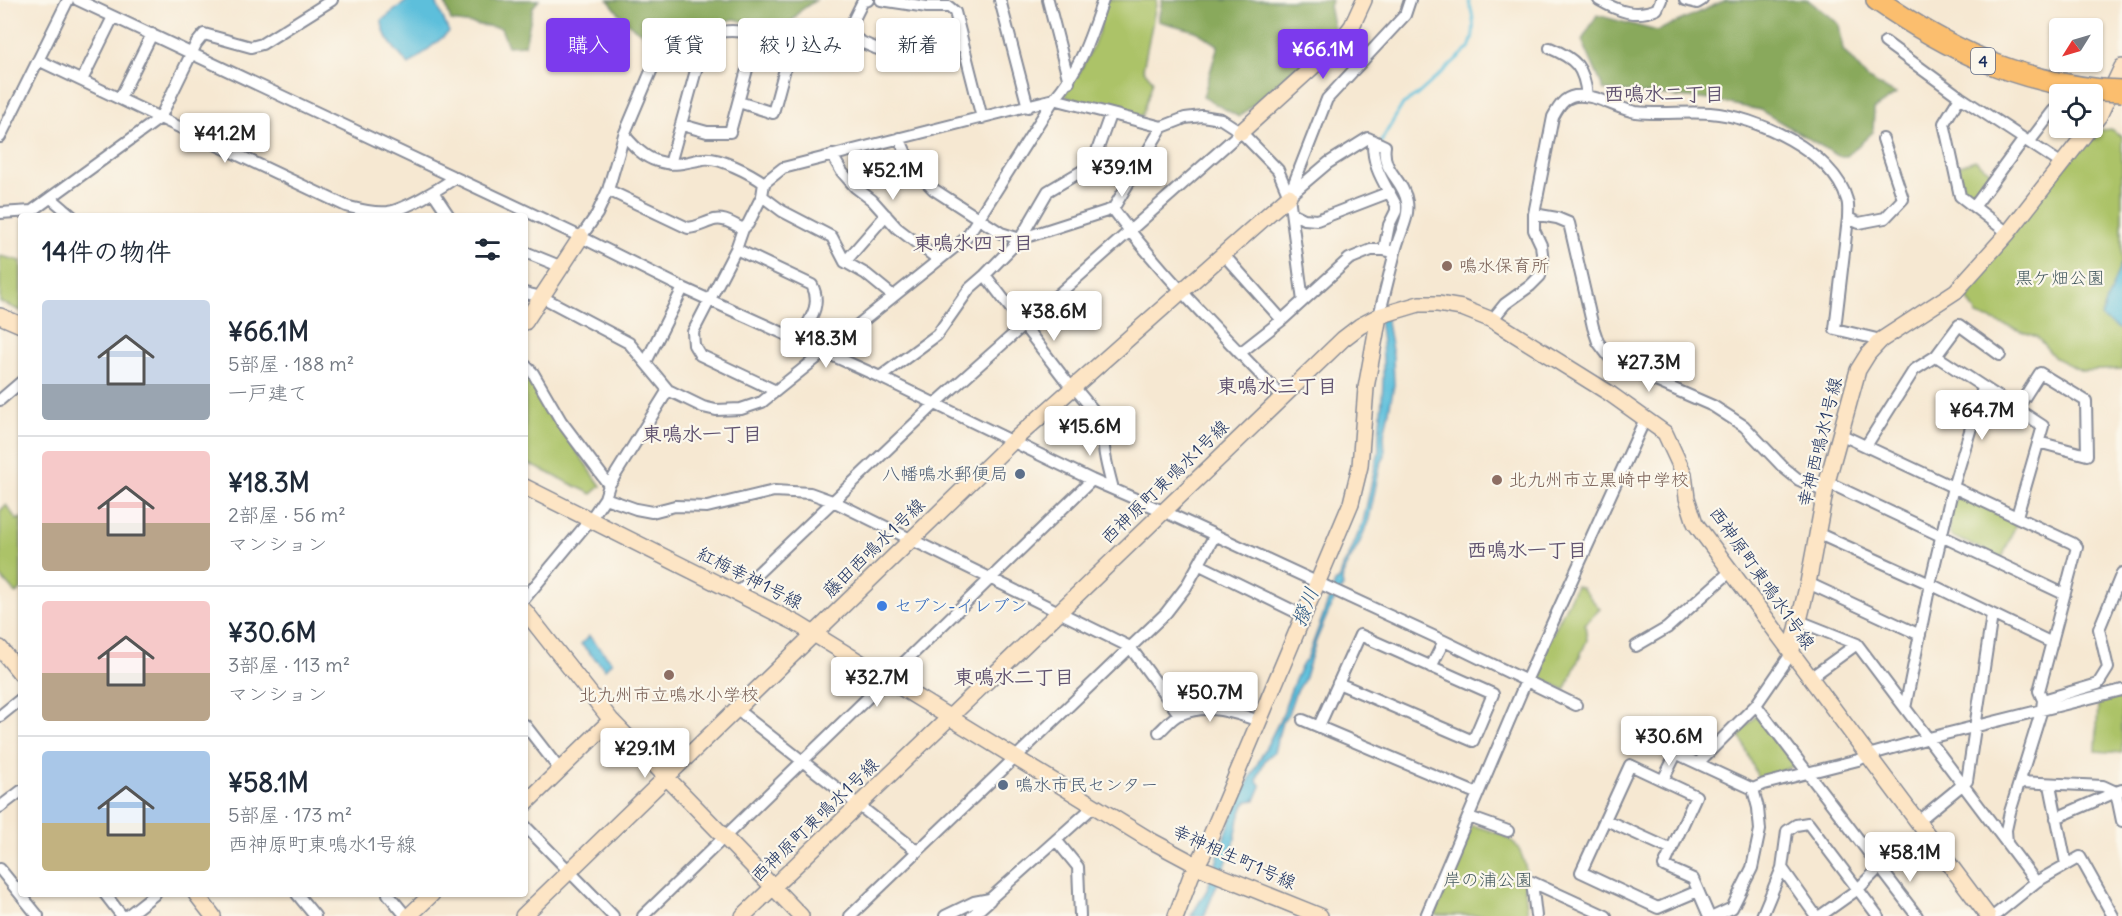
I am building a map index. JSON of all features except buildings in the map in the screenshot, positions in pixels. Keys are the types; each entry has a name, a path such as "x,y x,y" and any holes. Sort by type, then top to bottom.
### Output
{"highway":[{"name":"4","path":"1877,0 1943,43 1982,61 2050,82 2112,84"},
{"name":"4","path":"1899,0 1950,33 1986,50 2018,62 2112,84"}],"street":[{"path":"0,136 68,0"},
{"path":"78,0 100,4 113,16 581,237 683,288 880,377 1092,480 1345,597 1444,640 1576,705"},
{"path":"0,213 32,211 160,118 196,44 204,34 251,46 262,44 318,4 332,0"},
{"path":"868,0 863,1 849,29 856,40 893,55 910,56 919,56 963,45"},
{"path":"881,0 927,7 949,6 955,12 982,118"},
{"path":"1000,0 1028,107"},
{"path":"1048,0 1069,82"},
{"path":"528,294 542,297 629,343 668,390 703,407 716,410 741,409 762,402 966,238 1054,99 1069,82 1082,60 1103,0"},
{"path":"737,593 835,502 935,404 1339,43 1352,26 1364,0"},
{"path":"1289,196 1327,99 1405,15 1410,0"},
{"path":"1599,0 1620,12 1645,14 1657,9 1661,0"},
{"path":"1685,0 1697,3 1702,0"},
{"path":"82,80 113,16"},
{"path":"120,98 152,34"},
{"path":"1885,42 1960,98 2062,164"},
{"path":"1550,48 1566,54 1582,71 1587,96"},
{"path":"38,60 346,206 367,212 391,212 433,192 455,178"},
{"name":"幸神西鳴水1号線","path":"2103,107 2122,67"},
{"path":"528,318 597,214 608,190 624,135 651,72"},
{"path":"670,164 696,72"},
{"path":"682,124 707,132 730,132 747,72"},
{"path":"739,102 773,112 784,72"},
{"path":"1492,320 1505,304 1540,276 1544,261 1541,245 1534,230 1534,214 1553,117 1560,103 1572,96 1587,96 1635,112 1710,113 1748,120 1778,132 1820,160 1836,177 1848,201 1835,329 1881,340"},
{"path":"1960,98 1944,123 1960,196 2008,233"},
{"path":"776,391 700,356 694,345 693,332 736,249 743,229 748,224 762,196 764,183 783,168 1054,99 1162,127 1185,118 1202,116 1221,119 1241,132 1278,170 1289,196 1303,301"},
{"path":"880,377 937,335 970,288 1020,239 1048,191 1092,165 1110,114"},
{"path":"1974,207 2049,115"},
{"path":"899,138 913,168 933,189 1001,233 1020,239 1113,209 1162,127"},
{"path":"624,135 655,161 684,165 705,158 719,160 764,183"},
{"path":"1289,196 1328,163 1360,142 1368,138 1378,142 1386,163 1407,199 1408,212 1389,251"},
{"name":"幸神西鳴水1号線","path":"1791,654 1819,534 1826,487 1857,370 1881,340 1956,291 2008,233 2082,138"},
{"path":"1848,218 1859,223 1885,218 1903,200 1883,139"},
{"path":"1176,916 1191,876 1304,616 1320,585 1353,494 1360,466 1366,388 1389,251 1389,225 1396,211 1396,205 1376,169 1372,155 1378,142"},
{"path":"832,155 849,180 897,228 939,260"},
{"path":"608,190 688,228 700,227 712,220 724,220 743,229"},
{"path":"433,192 447,213"},
{"path":"1292,213 1304,219 1317,220 1390,192"},
{"path":"762,196 782,211 832,237 845,262 866,274 893,296"},
{"name":"藤田西鳴水1号線","path":"523,916 1013,441 1289,196"},
{"path":"51,198 68,213"},
{"path":"1113,209 1130,232 1182,290 1282,397"},
{"path":"1534,214 1557,218 1569,223 1593,327 1598,342 1610,358 1626,368 1713,406 1744,426 1782,467 1799,480 1826,487 1942,535 2064,594"},
{"path":"845,262 886,215"},
{"path":"736,249 812,285 817,296 816,306 798,341"},
{"path":"1240,353 1282,320 1349,259 1371,250 1389,251"},
{"path":"528,253 562,267"},
{"path":"1223,254 1282,320"},
{"path":"985,275 1067,382 1074,387 1104,423 1102,439 1104,456 1113,489"},
{"path":"646,362 683,288"},
{"name":"西神原町東鳴水1号線","path":"743,916 1343,339 1360,326 1379,316 1419,304 1438,304 1462,308 1492,320 1609,393 1665,433 1684,474 1687,498 1695,523 1988,916"},
{"path":"0,316 18,324"},
{"path":"1866,446 1914,370 1936,356 1959,325 2000,355"},
{"path":"1936,356 2043,426 2017,516"},
{"path":"528,367 561,421 609,485"},
{"path":"2017,409 2040,373 2086,401 2087,455 2038,442"},
{"path":"0,400 18,385"},
{"path":"1905,708 1930,584 1953,487 1983,388"},
{"path":"528,594 605,498 609,485 668,390"},
{"path":"1426,916 1526,681 1645,419"},
{"path":"1840,434 2017,516 2077,547 2039,691 2042,705 2006,830 2007,843"},
{"path":"643,916 1092,480"},
{"name":"紅梅幸神1号線","path":"528,488 796,623 949,717"},
{"path":"605,498 652,512 675,506 707,507 774,491 810,493 835,502 1130,647 1179,714"},
{"path":"1819,534 2052,643"},
{"path":"850,916 1166,613 1200,565 1215,535"},
{"path":"1200,565 1304,616"},
{"path":"1636,646 1667,628 1732,570"},
{"path":"1656,744 1753,789 2042,705 2098,684 2108,668 2099,629 2122,573"},
{"path":"1808,583 1920,636"},
{"path":"528,615 611,720 801,916"},
{"path":"1917,822 1967,781 1992,615"},
{"path":"1799,621 1857,644 2036,882"},
{"path":"1319,726 1338,683 1360,635 1493,694 1473,741 1338,683"},
{"path":"1431,667 1444,640"},
{"path":"1810,678 1857,644"},
{"path":"2,654 18,671"},
{"path":"1698,764 1756,705 1791,654"},
{"path":"2042,705 2122,690"},
{"path":"0,716 18,701"},
{"path":"1756,705 1917,916"},
{"path":"1159,732 1179,714 1206,709 1225,710 1259,721"},
{"path":"736,710 917,852"},
{"name":"幸神相生町1号線","path":"949,717 1093,807 1197,866 1320,916"},
{"path":"528,801 611,720"},
{"path":"1303,720 1478,794"},
{"path":"528,729 560,770"},
{"path":"1663,780 1676,754"},
{"path":"1698,891 1659,908 1581,872 1630,765 1696,796 1664,866 1693,879 1709,916"},
{"path":"2020,782 2103,786 2119,791"},
{"path":"2050,785 2066,864"},
{"path":"1715,916 1732,908 1752,868 1760,830 1753,789"},
{"path":"2056,818 2119,791"},
{"path":"2119,791 2122,821"},
{"path":"0,807 18,793"},
{"path":"972,916 1093,807"},
{"path":"1469,817 1508,831"},
{"path":"1606,820 1672,850"},
{"path":"1762,916 1782,868 1786,831 1796,825 1808,824 1878,916"},
{"path":"528,828 613,916"},
{"path":"1056,840 1078,867 1080,916"},
{"path":"1994,916 2036,882 2079,857 2113,916"},
{"path":"1782,868 1818,916 1858,889 1880,867"},
{"path":"0,869 18,891"},
{"path":"1536,916 1532,882 1606,916"},
{"path":"23,897 38,916"},
{"path":"107,897 122,916"},
{"path":"127,916 151,897"},
{"path":"198,897 213,916"},
{"path":"299,897 315,916"},
{"path":"391,897 407,916 429,897"},
{"path":"945,916 974,902 990,899"}],"green space":[{"path":"444,0 539,0 533,7 525,45 508,46 501,28 451,21"},
{"path":"608,0 816,0 800,11 795,18 738,18 738,20 726,21 726,18 642,18 642,33 630,25 630,18 623,18"},
{"path":"1105,0 1157,0 1143,69 1153,81 1142,116 1066,97 1065,94 1093,46 1100,28"},
{"path":"1162,0 1332,0 1329,6 1335,33 1239,117 1203,97 1218,45 1196,31 1158,21"},
{"path":"1726,0 1808,0 1839,24 1843,50 1868,79 1896,94 1874,109 1873,132 1847,156 1838,156 1760,110 1710,100 1604,90 1582,40 1597,15 1657,31"},
{"name":"黒ケ畑公園","path":"2110,129 2122,136 2122,369 2082,371 2055,358 2037,337 1977,315 1963,291 2088,138 2103,138 2103,130"},
{"path":"1975,160 1991,172 1973,196 1964,190 1958,166"},
{"path":"0,256 18,260 18,310 0,302"},
{"path":"528,377 601,486 592,494 528,463"},
{"path":"1959,496 2017,522 2002,558 1951,536 1948,530 1955,498"},
{"path":"6,505 18,520 18,592 16,594 0,576 0,511"},
{"path":"1576,586 1582,588 1600,609 1585,624 1587,640 1565,690 1533,674"},
{"path":"2122,697 2122,753 2096,751 2098,703"},
{"path":"1756,716 1795,766 1758,778 1739,734"},
{"name":"岸の浦公園","path":"1472,825 1503,836 1516,845 1527,875 1524,879 1528,916 1435,915"}],"water":[{"path":"408,0 435,0 449,32 409,65 388,39 382,20"},
{"path":"2122,261 2122,331 2101,317"},
{"path":"1386,317 1393,356 1394,385 1384,435 1385,456 1380,465 1369,519 1359,544 1345,568 1343,586 1331,606 1316,641 1304,680 1282,722 1274,752 1265,760 1258,776 1257,781 1261,786 1255,800 1248,801 1244,805 1234,844 1204,916 1191,916 1207,890 1234,810 1284,712 1297,675 1307,659 1335,583 1340,578 1363,522 1379,452 1383,350 1379,319"},
{"path":"589,636 612,662 605,669 581,644"}],"waterway":[{"path":"1378,153 1383,138 1403,104 1416,96 1469,48 1474,25 1469,2"},
{"path":"1386,176 1401,203 1402,212 1392,238"}],"place":[{"name":"鳴水保育所","path":"1447,266"},
{"name":"八幡鳴水郵便局","path":"1020,474"},
{"name":"北九州市立黒崎中学校","path":"1497,480"},
{"name":"セブン-イレブン","path":"882,606"},
{"name":"北九州市立鳴水小学校","path":"669,675"},
{"name":"鳴水市民センター","path":"1003,785"}],"district":[{"name":"西鳴水二丁目","path":"1664,94"},
{"name":"東鳴水四丁目","path":"973,243"},
{"name":"東鳴水三丁目","path":"1277,386"},
{"name":"東鳴水一丁目","path":"702,434"},
{"name":"西鳴水一丁目","path":"1527,550"},
{"name":"東鳴水二丁目","path":"1014,677"}],"water label":[{"name":"撥川","path":"1305,607"}]}
